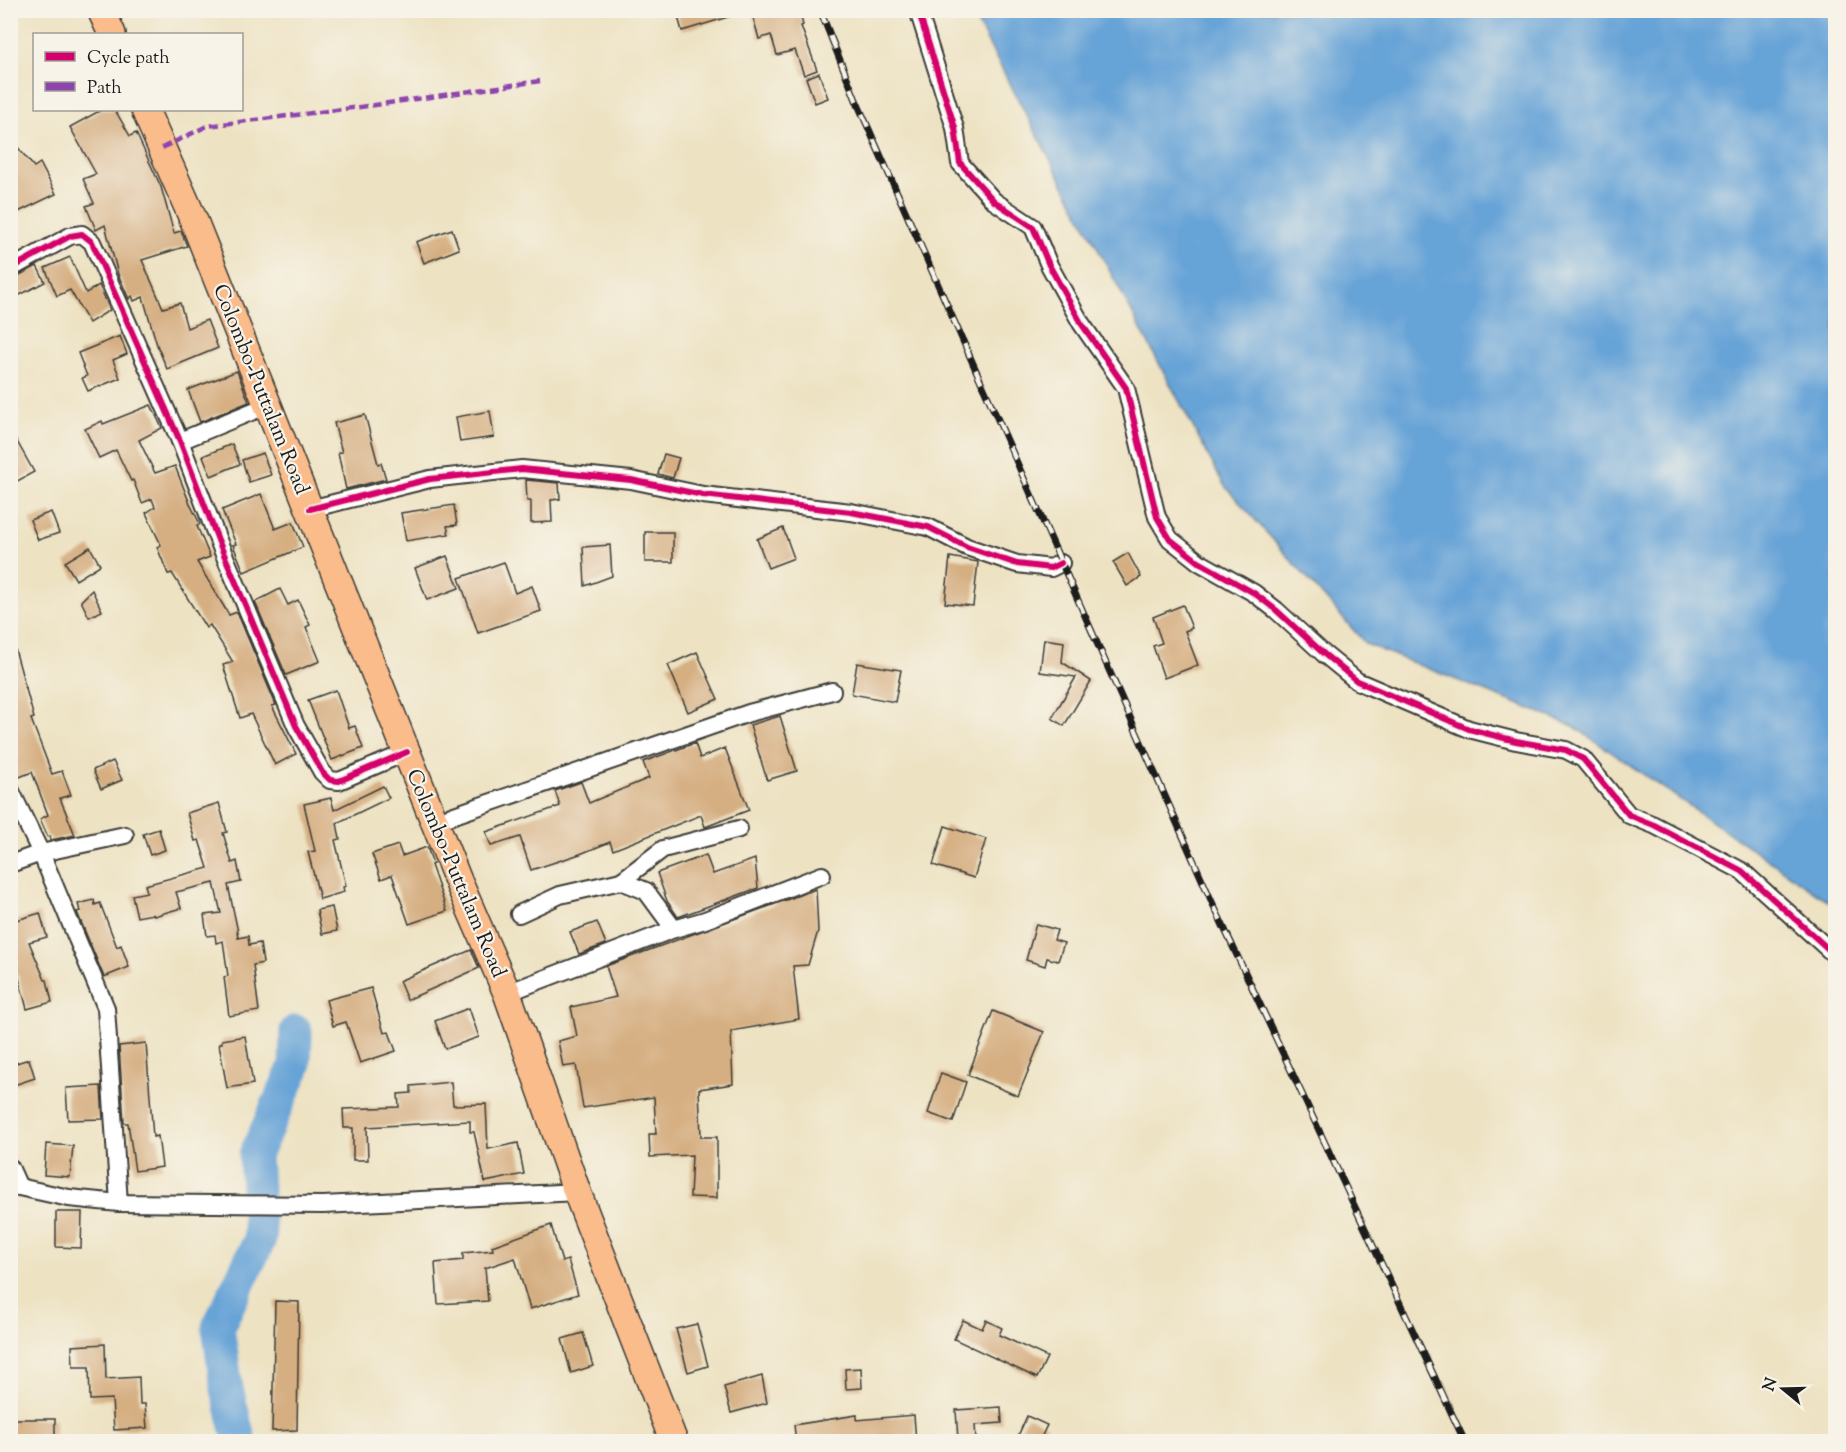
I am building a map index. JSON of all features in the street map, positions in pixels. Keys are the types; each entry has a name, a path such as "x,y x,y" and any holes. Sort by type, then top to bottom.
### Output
{"highway":[{"path":"101,10 112,33"},
{"name":"Colombo-Puttalam Road","path":"145,111 194,221 434,822 507,993 577,1192 674,1442"}],"street":[{"path":"918,10 955,128 960,162 994,201 1033,227 1049,265 1080,323 1126,388 1157,517 1170,538 1199,562 1254,594 1276,610 1357,681 1469,729 1566,750 1583,759 1629,815 1654,825 1742,871 1836,956"},
{"path":"10,269 70,236 82,234 92,242 180,441 218,540 296,726 322,772 330,780 339,781 407,752"},
{"path":"180,441 268,405"},
{"path":"310,509 430,479 522,469 631,480 703,495 851,512 928,527 967,547 1017,564 1051,568 1061,563"},
{"path":"434,822 748,713 832,691"},
{"path":"10,789 41,853 106,1008 119,1203"},
{"path":"519,914 560,896 621,881 663,849 739,829"},
{"path":"10,864 41,853 125,835"},
{"path":"507,993 822,875"},
{"path":"621,881 646,891 674,929"},
{"path":"10,1167 15,1186 69,1198 119,1203 323,1205 577,1192"}],"water":[{"path":"971,11 1835,11 1835,906 1573,726 1366,644 1224,485"}],"building":[{"path":"676,10 738,10 738,14 682,31"},
{"path":"751,10 799,10 803,25 801,26 817,70 804,75 795,50 777,55 771,35 759,39"},
{"path":"819,73 828,98 815,103 806,78"},
{"path":"99,111 116,111 130,136 136,133 161,187 174,233 181,231 187,246 142,260 163,308 180,303 187,328 207,320 218,348 167,369 157,345 143,297 134,301 132,296 129,299 118,274 105,225 96,230 86,206 94,203 83,179 96,174 70,127"},
{"path":"10,138 34,167 40,163 56,194 10,216"},
{"path":"452,229 459,249 424,263 416,242"},
{"path":"70,257 86,293 99,285 110,310 89,323 70,290 57,296 45,268"},
{"path":"37,266 45,282 10,300 10,280"},
{"path":"120,336 127,354 113,360 120,378 88,391 82,378 87,376 78,353"},
{"path":"237,371 249,402 200,422 188,390"},
{"path":"151,405 162,428 139,440 155,473 175,466 200,524 197,526 210,557 197,562 229,615 237,612 276,705 272,706 296,754 275,765 251,714 240,718 223,665 233,662 210,625 206,628 172,573 168,574 157,547 161,545 146,513 155,507 152,499 142,503 133,480 131,481 116,450 99,458 85,429"},
{"path":"490,411 494,437 460,442 456,417"},
{"path":"365,415 378,464 381,463 386,479 346,489 338,453 342,452 334,423"},
{"path":"10,429 34,472 10,485"},
{"path":"232,444 240,464 211,476 203,456"},
{"path":"263,453 271,475 249,482 242,460"},
{"path":"664,454 679,458 673,478 658,474"},
{"path":"526,480 559,483 560,499 551,500 552,522 531,523 531,501 527,501"},
{"path":"261,494 275,529 293,522 303,547 244,572 233,545 236,544 222,510"},
{"path":"454,505 457,525 447,526 449,534 406,541 401,513"},
{"path":"51,512 59,533 38,540 30,520"},
{"path":"783,528 794,558 768,568 757,539"},
{"path":"645,532 673,532 673,562 645,562"},
{"path":"610,545 612,576 585,586 583,547"},
{"path":"90,547 100,565 76,580 65,562"},
{"path":"1128,553 1141,577 1127,586 1113,562"},
{"path":"447,556 459,588 427,600 415,568"},
{"path":"950,557 978,562 973,606 945,603"},
{"path":"504,562 515,593 532,586 541,611 478,633 459,578"},
{"path":"280,589 288,605 298,600 310,625 306,627 320,661 286,675 255,602"},
{"path":"92,590 102,611 89,617 81,601"},
{"path":"1183,605 1192,628 1185,631 1198,665 1164,678 1153,646 1162,643 1153,617"},
{"path":"1044,639 1064,642 1062,662 1091,681 1064,726 1052,718 1076,677 1040,672"},
{"path":"10,649 15,649 34,718 31,719 52,774 62,771 71,795 60,798 75,835 51,840 50,836 48,837 40,819 48,815 32,772 17,778 10,762"},
{"path":"697,652 718,699 688,712 668,665"},
{"path":"857,663 901,670 895,702 852,694"},
{"path":"336,690 349,728 355,726 363,748 332,760 308,700"},
{"path":"780,716 797,771 767,780 750,725"},
{"path":"695,743 700,758 725,748 749,810 705,827 701,815 613,850 610,842 531,870 520,837 491,846 486,832 560,806 555,791 581,782 589,803 649,778 643,762"},
{"path":"113,761 122,780 101,789 93,770"},
{"path":"383,786 389,798 337,823 340,839 335,840 346,886 343,887 344,892 320,899 308,852 315,851 304,804 331,798 334,810"},
{"path":"219,803 227,832 223,833 232,863 237,861 241,882 228,885 238,938 248,936 249,945 260,943 263,963 253,965 259,1011 229,1016 224,977 228,976 223,941 216,943 215,935 207,936 204,915 221,913 214,883 176,892 181,908 154,916 153,914 137,917 132,895 147,892 145,885 208,868 199,840 195,841 187,813"},
{"path":"945,826 986,839 974,878 933,865"},
{"path":"159,829 165,850 150,855 143,834"},
{"path":"398,845 402,856 427,847 447,911 409,924 392,875 381,879 372,854"},
{"path":"706,855 713,874 755,859 758,888 678,917 667,901 657,873"},
{"path":"816,889 818,931 808,965 793,966 799,1019 731,1031 733,1084 699,1089 701,1137 717,1137 717,1198 690,1197 692,1155 650,1157 649,1134 656,1134 654,1097 583,1108 576,1065 563,1067 558,1041 577,1036 571,1007 616,997 606,966"},
{"path":"94,900 95,905 100,903 117,947 121,945 129,967 104,977 77,912 80,911 78,904"},
{"path":"332,907 337,931 322,934 317,910"},
{"path":"40,913 47,937 29,942 45,980 47,980 52,1002 27,1009 18,975 10,979 10,922"},
{"path":"597,922 606,944 579,954 570,932"},
{"path":"1036,924 1057,930 1054,940 1064,943 1058,961 1047,958 1045,966 1026,960"},
{"path":"471,950 479,968 407,1000 399,981"},
{"path":"371,988 384,1033 389,1032 396,1051 360,1063 346,1022 333,1026 326,1000"},
{"path":"469,1008 479,1037 445,1049 435,1021"},
{"path":"993,1011 1044,1032 1018,1096 968,1075"},
{"path":"245,1036 253,1084 227,1088 219,1044 222,1040"},
{"path":"146,1043 153,1137 158,1136 162,1167 135,1171 128,1123 124,1123 119,1046"},
{"path":"29,1059 35,1078 14,1085 10,1065"},
{"path":"941,1073 966,1082 953,1122 928,1113"},
{"path":"451,1082 453,1105 486,1104 488,1149 518,1143 524,1174 485,1182 474,1132 470,1132 470,1121 367,1127 368,1160 353,1160 353,1128 344,1128 343,1109 399,1107 398,1094 411,1093 411,1086"},
{"path":"101,1086 103,1119 68,1120 66,1088"},
{"path":"46,1144 73,1146 70,1177 44,1175"},
{"path":"56,1212 82,1212 81,1248 56,1247"},
{"path":"551,1225 562,1262 568,1260 578,1294 530,1309 515,1258 485,1268 488,1301 438,1304 435,1263 463,1260 463,1253 493,1250 492,1246"},
{"path":"275,1301 299,1302 297,1430 272,1431"},
{"path":"963,1320 982,1329 986,1320 1002,1328 999,1335 1047,1357 1037,1378 954,1339"},
{"path":"697,1324 708,1366 688,1372 676,1329"},
{"path":"583,1333 593,1366 571,1373 562,1339"},
{"path":"105,1344 106,1379 139,1377 140,1404 145,1404 147,1428 114,1430 112,1399 90,1400 89,1367 73,1367 72,1346"},
{"path":"861,1368 862,1388 846,1389 845,1369"},
{"path":"762,1376 767,1403 731,1413 724,1387"},
{"path":"1001,1407 1002,1423 975,1425 976,1439 958,1440 956,1410"},
{"path":"857,1415 857,1420 914,1415 916,1442 796,1442 794,1425"},
{"path":"1027,1416 1047,1425 1039,1442 1029,1442 1018,1436"},
{"path":"12,1419 55,1419 55,1442 12,1442"}],"waterway":[{"path":"240,1442 227,1389 218,1327 260,1239 255,1155 295,1066 296,1031"}],"railway":[{"path":"820,10 856,100 1212,902 1465,1442"}],"marked path":[{"path":"162,148 207,126 540,81"}],"cycle path":[{"path":"918,10 955,128 960,163 994,201 1033,227 1049,265 1081,323 1126,388 1157,517 1170,539 1199,562 1254,593 1357,681 1469,729 1566,750 1583,759 1629,815 1654,825 1742,871 1836,956"},
{"path":"10,269 70,236 82,234 92,242 180,441 218,540 296,726 322,772 330,780 339,781 407,752"},
{"path":"310,509 430,479 522,469 631,480 703,495 851,512 928,527 967,547 1017,564 1051,568 1061,563"}]}
